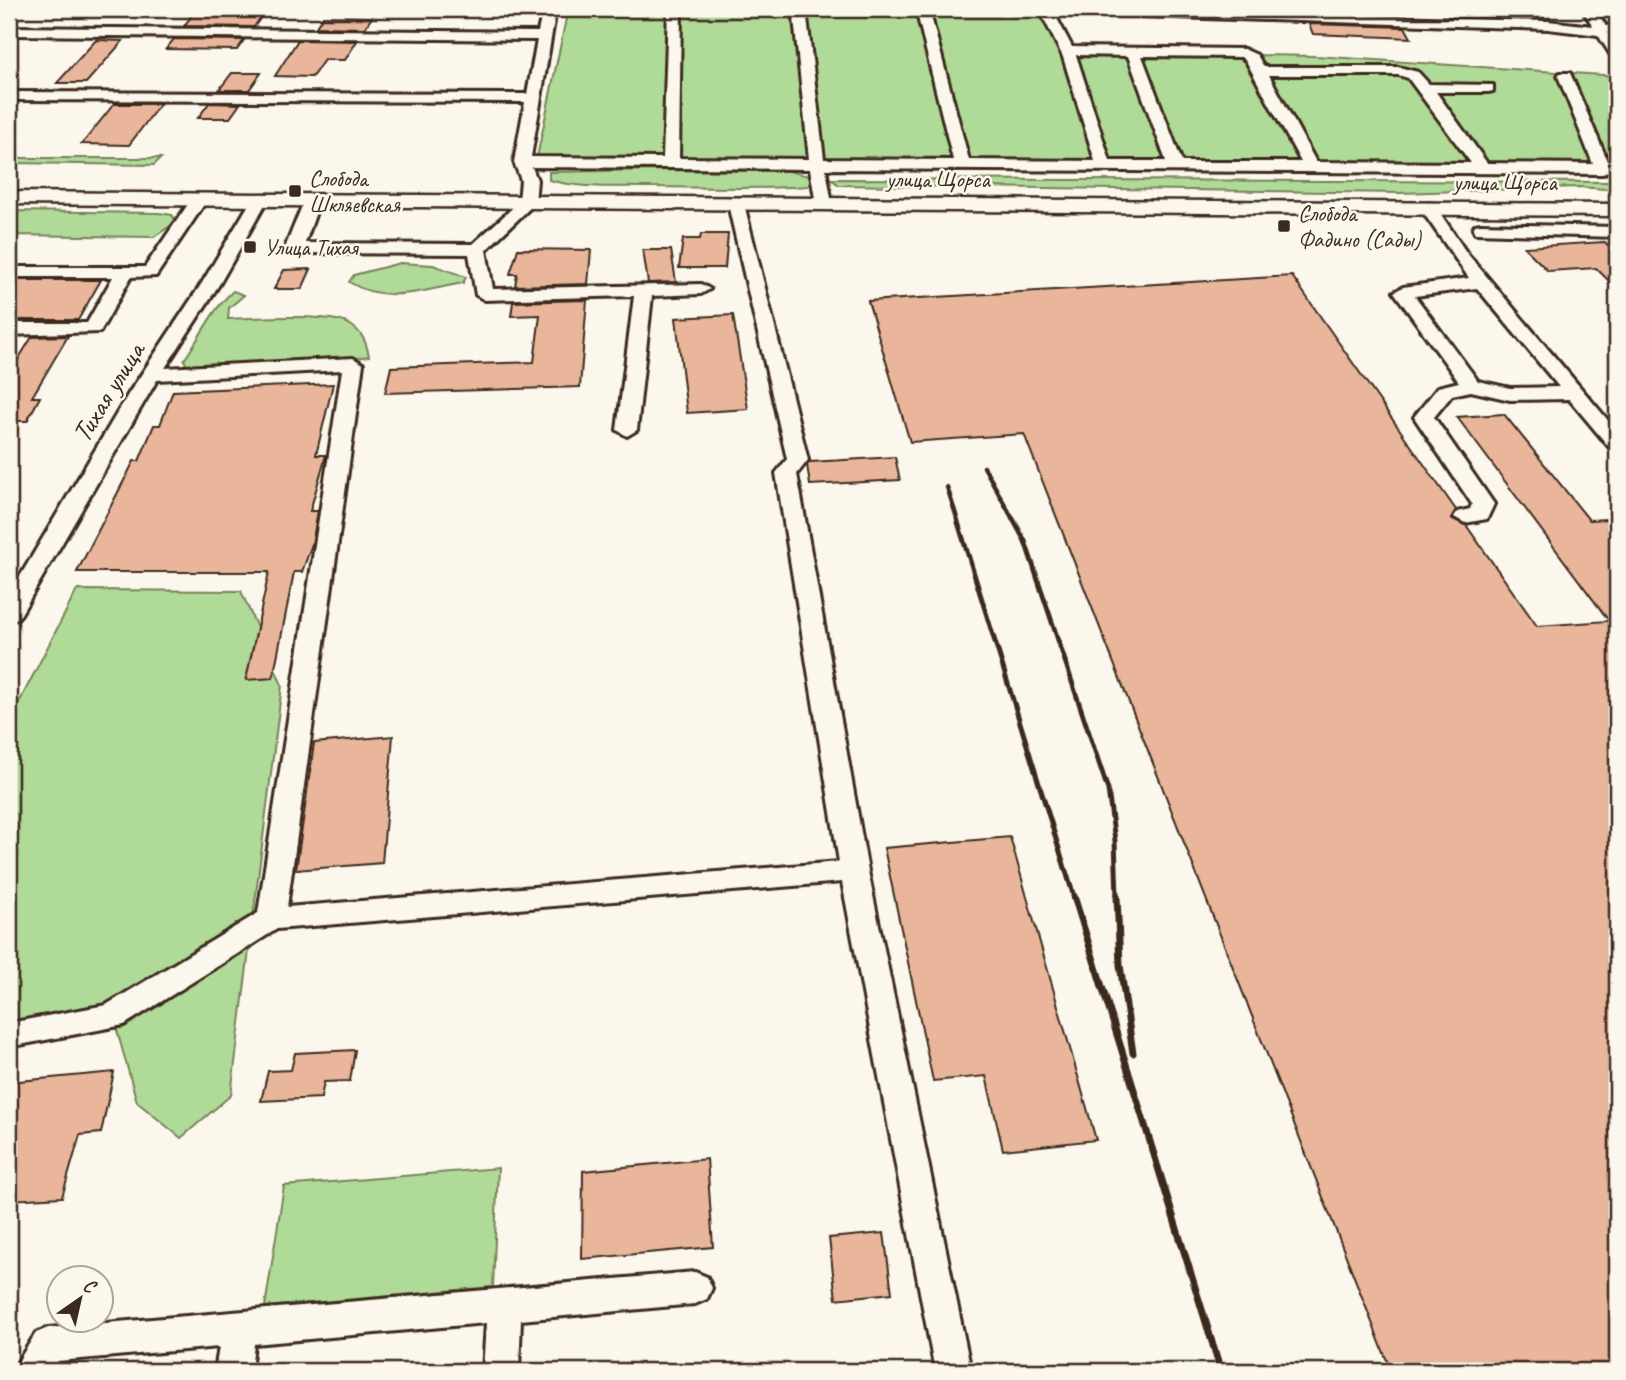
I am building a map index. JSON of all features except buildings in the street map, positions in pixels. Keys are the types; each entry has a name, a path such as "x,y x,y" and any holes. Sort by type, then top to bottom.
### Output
{"main road":[{"name":"улица Щорса","path":"9,198 1428,208 1615,212"}],"street":[{"path":"312,201 294,248 477,249 527,202 529,180 522,162 549,9"},
{"path":"671,164 675,9"},
{"path":"800,9 824,204"},
{"path":"923,9 962,164"},
{"path":"1046,9 1067,51 1104,166"},
{"path":"1589,9 1617,54"},
{"path":"1081,10 1617,29"},
{"path":"9,31 545,36"},
{"path":"1067,51 1244,52 1252,58 1311,167"},
{"path":"1133,51 1177,166"},
{"path":"1259,71 1408,72 1425,88 1483,169"},
{"path":"522,162 1603,169 1564,76"},
{"path":"1425,88 1488,88"},
{"path":"9,96 535,98"},
{"path":"9,272 150,272 199,200"},
{"name":"Тихая улица","path":"9,614 151,375 211,283 259,201"},
{"path":"736,204 798,460 786,473 854,871 953,1371"},
{"path":"1428,208 1459,255 1617,444"},
{"path":"1481,229 1617,232"},
{"path":"477,249 485,295 701,289"},
{"path":"9,329 93,328 125,272"},
{"path":"1471,385 1404,292 1482,282"},
{"path":"628,429 644,290"},
{"path":"151,375 353,364 271,919"},
{"path":"1465,517 1479,514 1483,504 1424,417 1445,391 1471,385 1510,394 1574,393"},
{"path":"9,1035 113,1016 271,919 854,871"},
{"path":"30,1371 48,1345 695,1288"},
{"path":"502,1371 504,1305"},
{"path":"233,1371 239,1328"}],"green space":[{"path":"568,9 1053,9 1073,52 1315,56 1617,76 1617,173 535,167"},
{"path":"9,158 161,158 154,165 9,163"},
{"path":"788,171 813,177 808,186 749,188 600,187 549,180 549,172"},
{"path":"831,179 1617,182 1617,190 1579,187 1400,193 839,185"},
{"path":"9,211 159,213 172,215 176,222 154,237 9,235"},
{"path":"400,263 433,265 466,277 463,283 405,294 377,293 349,282 354,275"},
{"path":"233,291 244,295 229,308 228,319 290,317 339,321 349,324 360,334 369,356 337,362 188,368 184,360 212,315"},
{"path":"77,590 241,591 282,685 231,1095 181,1138 137,1102 113,1016 9,1026 9,722"},
{"path":"498,1168 493,1287 265,1307 284,1186"}],"railway":[{"path":"984,467 1014,521"},
{"path":"947,487 958,521"},
{"path":"957,519 1074,897"},
{"path":"1013,519 1025,541 1108,790 1115,841 1117,897"},
{"path":"1074,896 1221,1371"},
{"path":"1117,896 1120,965 1133,1053"}],"place":[{"name":"Слобода Шкляевская","path":"295,191"},
{"name":"Слобода Фадино (Сады)","path":"1284,226"},
{"name":"Улица Тихая","path":"250,247"}]}
